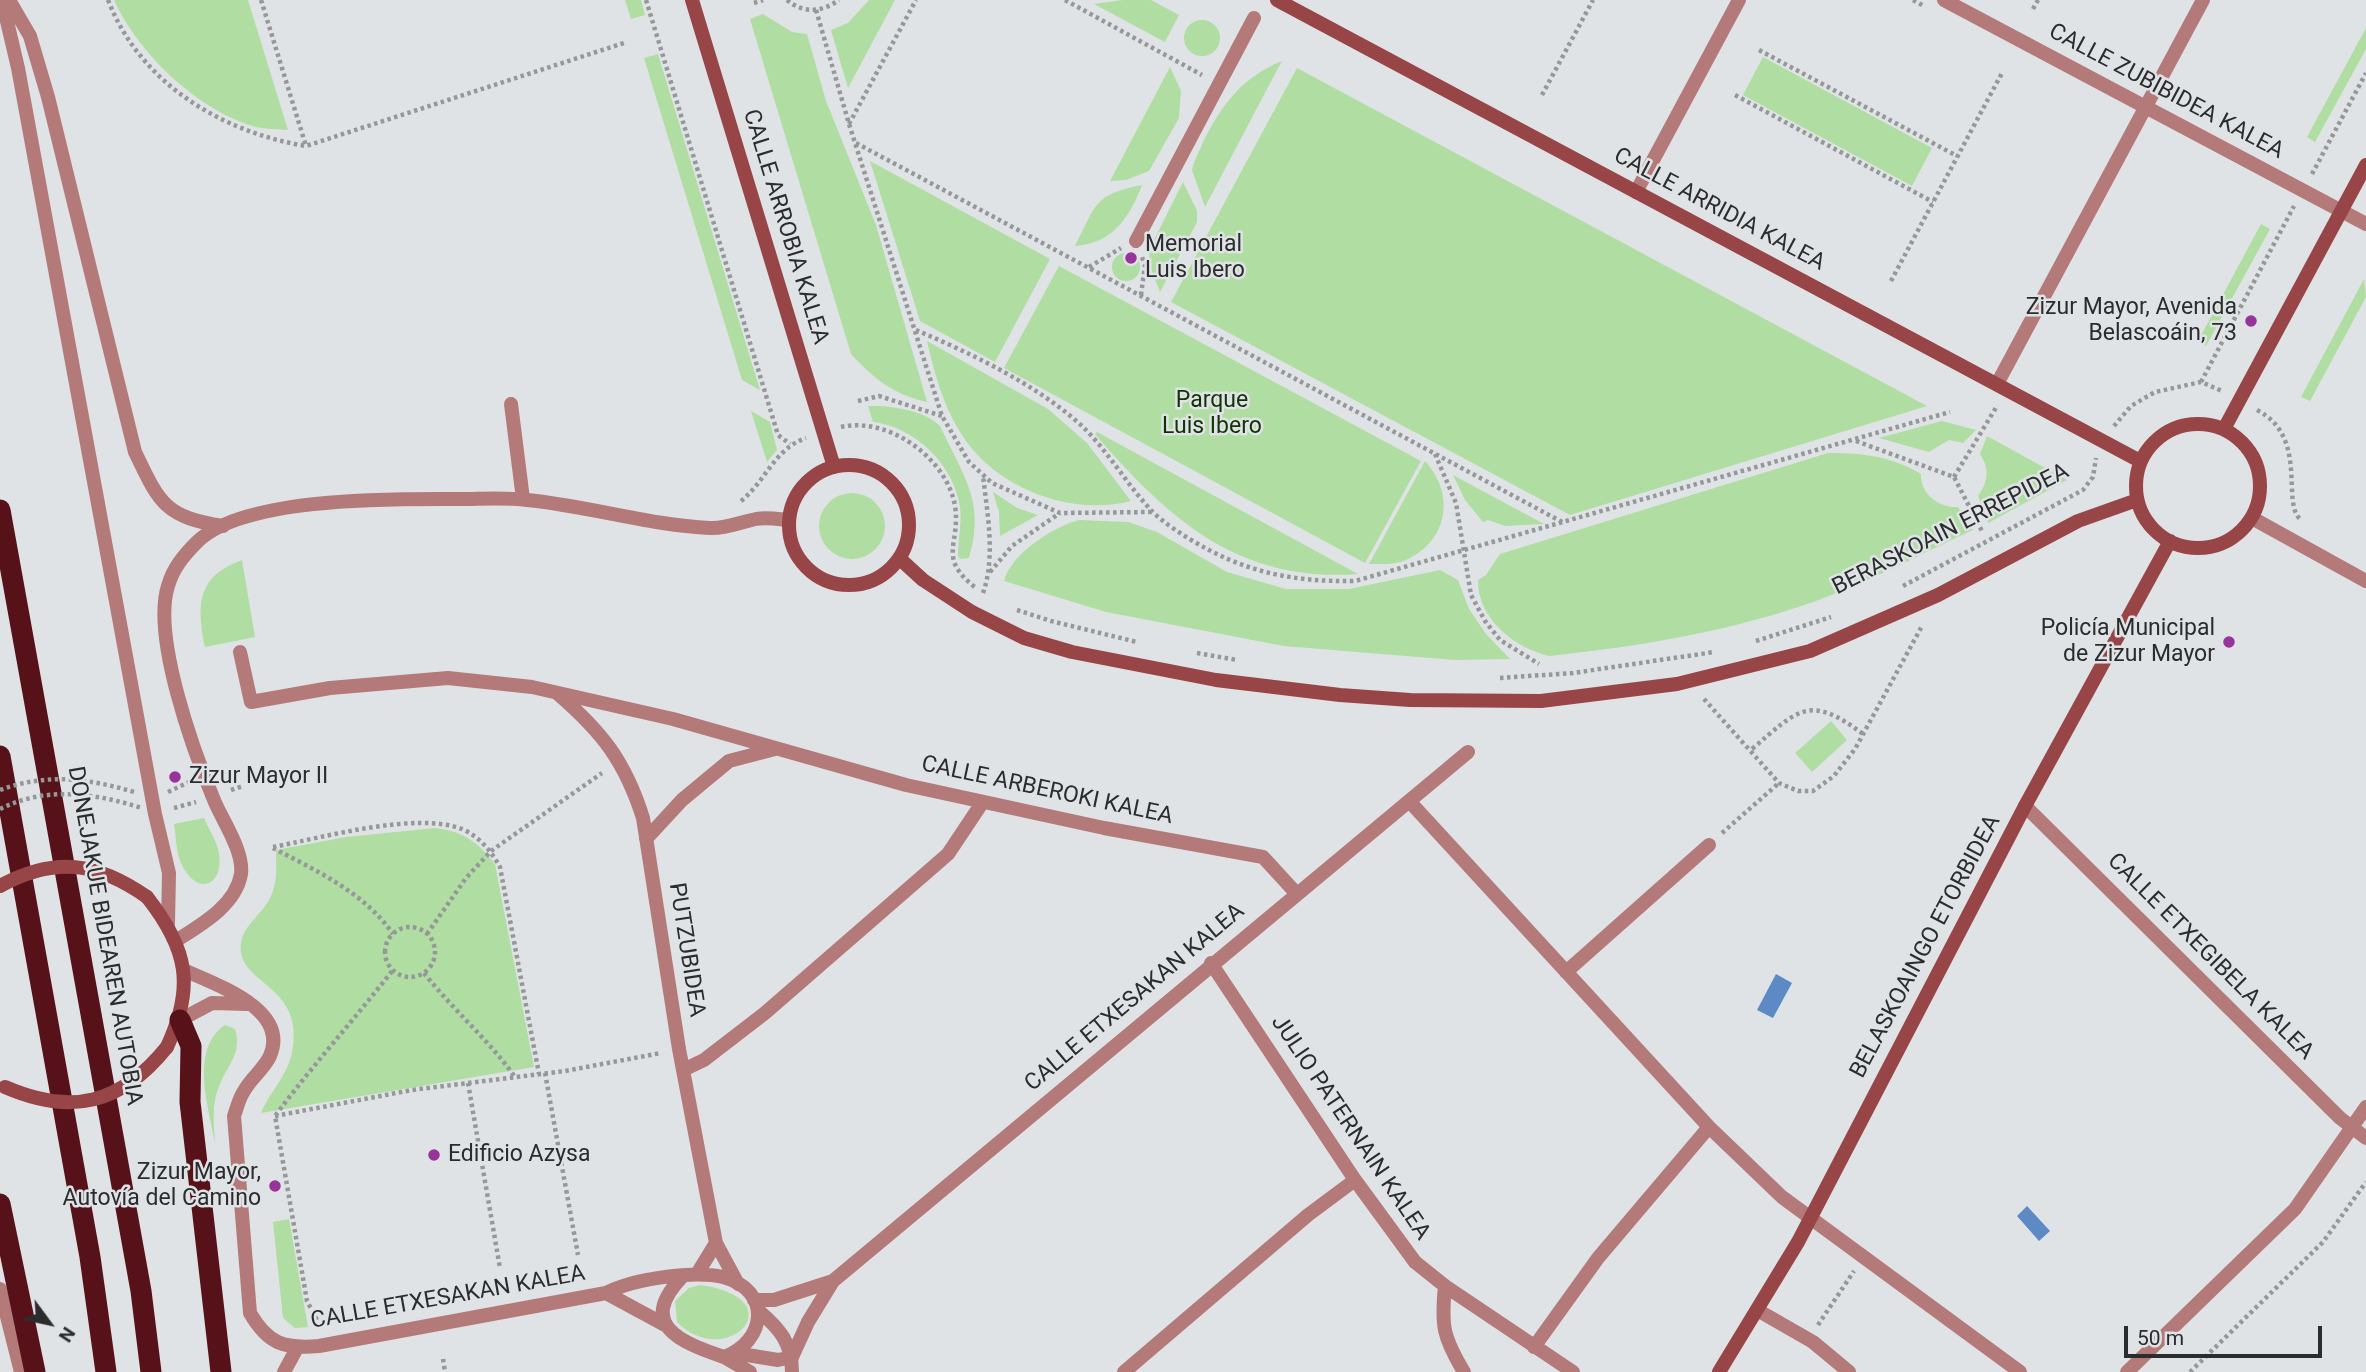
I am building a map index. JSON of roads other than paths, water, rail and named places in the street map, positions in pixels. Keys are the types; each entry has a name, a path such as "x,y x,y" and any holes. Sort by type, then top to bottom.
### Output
{"highway":[{"name":"DONEJAKUE BIDEAREN AUTOBIA","path":"0,510 141,1291 151,1372"},
{"path":"0,756 90,1257 106,1372"},
{"path":"180,1020 191,1046 190,1101 220,1372"},
{"path":"0,1204 35,1372"}],"street":[{"path":"2,0 18,68 155,814 169,873 168,923"},
{"path":"9,0 30,36 48,97 135,452 162,505 201,523 223,526"},
{"name":"CALLE ARROBIA KALEA","path":"692,0 834,467"},
{"name":"CALLE ARRIDIA KALEA","path":"1277,0 2140,461"},
{"path":"1636,192 1739,0"},
{"name":"CALLE ZUBIBIDEA KALEA","path":"1944,0 2366,224"},
{"path":"2002,387 2203,0"},
{"path":"1136,242 1254,18"},
{"path":"2224,429 2366,165"},
{"path":"511,404 523,499"},
{"path":"2186,424 2207,424 2224,429 2247,446 2259,469 2260,495 2252,518 2229,540 2214,546 2184,547 2155,531 2137,500 2136,481 2140,461 2151,444 2167,431 2186,424"},
{"path":"846,465 870,469 881,474 898,491 907,512 908,524 899,558 883,575 862,584 828,582 800,561 790,540 788,520 796,497 806,483 834,467 846,465"},
{"path":"177,940 207,920 233,894 241,872 237,852 193,744 170,663 163,613 167,586 177,564 199,540 223,526 266,512 384,499 523,499 644,521 714,528 760,518 788,520"},
{"name":"BERASKOAIN ERREPIDEA","path":"899,558 923,580 972,612 1024,638 1072,652 1216,680 1340,695 1410,700 1541,701 1677,684 1810,651 1938,594 2078,521 2137,500"},
{"path":"2252,518 2366,581"},
{"name":"BELASKOAINGO ETORBIDEA","path":"1719,1372 1759,1311 1811,1218 2025,806 2170,541"},
{"name":"CALLE ARBEROKI KALEA","path":"240,652 251,702 330,688 448,678 555,692 673,719 982,803 1263,857 1296,893"},
{"name":"PUTZUBIDEA","path":"555,692 594,726 619,759 633,786 646,839 679,1049 716,1243 738,1284"},
{"name":"CALLE ARBEROKI KALEA","path":"646,839 682,800 729,761 777,749"},
{"name":"CALLE ETXESAKAN KALEA","path":"792,1357 807,1322 833,1282 1211,963 1468,752"},
{"path":"1410,802 1709,1127 1796,1209 2020,1372"},
{"path":"683,1070 704,1060 765,1013 948,854 982,803"},
{"name":"CALLE ETXEGIBELA KALEA","path":"2025,806 2351,1128 2366,1138"},
{"path":"1566,972 1712,842"},
{"path":"0,886 23,874 55,866 88,867 120,878 147,897 168,923 177,940 184,970 185,992 180,1020 167,1047 148,1071 131,1083 94,1100 64,1104 33,1099 3,1085"},
{"name":"JULIO PATERNAIN KALEA","path":"1211,963 1355,1180 1415,1262 1445,1286 1573,1372"},
{"name":"CALLE ETXESAKAN KALEA","path":"184,970 267,1016 275,1037 270,1057 243,1091 234,1116 250,1313 262,1333 297,1348 606,1293 624,1284 682,1277"},
{"path":"180,1020 212,1003 249,1004"},
{"path":"2137,1369 2295,1209 2366,1107"},
{"path":"1534,1347 1598,1258 1709,1127"},
{"path":"1124,1372 1308,1215 1355,1180"},
{"path":"697,1274 716,1243"},
{"path":"792,1357 778,1360 701,1349 667,1326 661,1314 662,1304 682,1277 697,1274 724,1277 738,1284 786,1338 792,1357 792,1372"},
{"name":"CALLE ETXESAKAN KALEA","path":"757,1305 833,1282"},
{"path":"1445,1286 1441,1321 1450,1348 1464,1372"},
{"path":"0,1289 21,1372"},
{"name":"CALLE ETXESAKAN KALEA","path":"606,1293 667,1326"},
{"path":"730,1355 754,1336 757,1305"},
{"path":"1759,1311 1813,1342 1849,1372"},
{"name":"CALLE ETXESAKAN KALEA","path":"284,1372 297,1348"},
{"path":"730,1355 750,1372"}],"water":[{"path":"1776,974 1792,983 1773,1018 1757,1010"},
{"path":"2027,1206 2050,1231 2039,1241 2017,1216"}],"place":[{"name":"Memorial Luis Ibero","path":"1131,258"},
{"name":"Zizur Mayor, Avenida Belascoáin, 73","path":"2251,321"},
{"name":"Policía Municipal de Zizur Mayor","path":"2229,642"},
{"name":"Zizur Mayor II","path":"175,777"},
{"name":"Edificio Azysa","path":"434,1155"},
{"name":"Zizur Mayor, Autovía del Camino","path":"275,1186"}],"park label":[{"name":"Parque Luis Ibero","path":"1212,414"}]}
